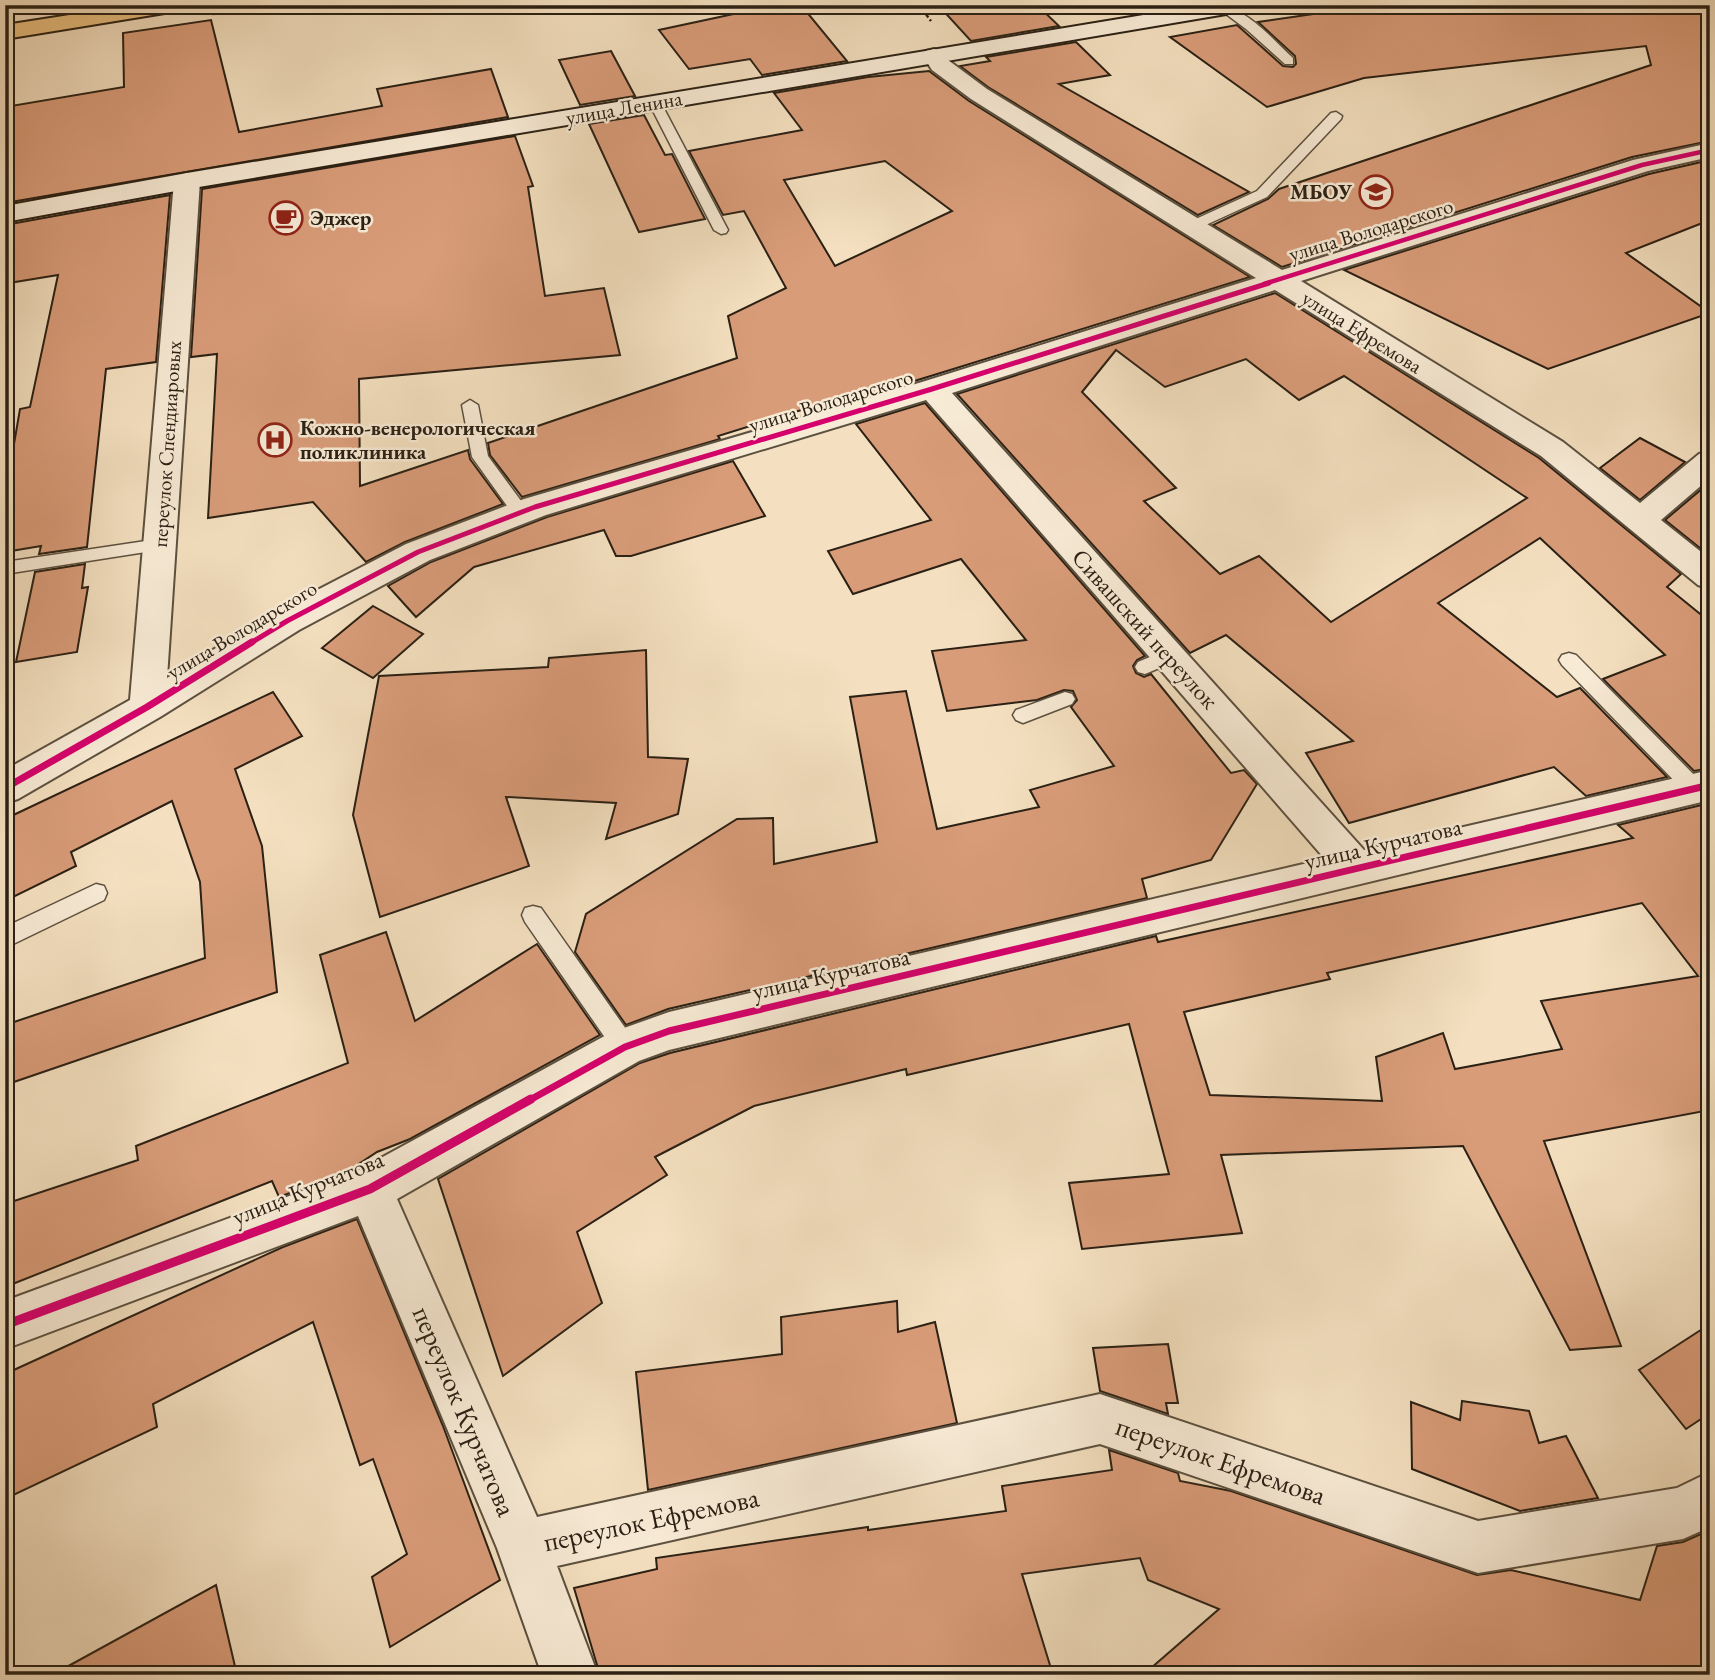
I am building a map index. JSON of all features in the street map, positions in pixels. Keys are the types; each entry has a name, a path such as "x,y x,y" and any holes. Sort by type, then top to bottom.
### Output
{"main road":[{"path":"5,32 177,5"}],"street":[{"name":"улица Ленина","path":"5,214 1229,6"},
{"name":"улица Ефремова","path":"934,56 940,65 979,94 1552,449 1710,577"},
{"name":"улица Володарского","path":"5,788 147,707 287,621 418,552 521,513 932,389 1275,278 1642,165 1710,150"},
{"name":"переулок Спендиаровых","path":"147,707 187,181"},
{"name":"Сивашский переулок","path":"932,389 1157,661 1358,870"},
{"path":"1639,521 1710,461"},
{"name":"улица Курчатова","path":"5,1325 370,1189 625,1047 669,1031 1702,787"},
{"name":"переулок Курчатова","path":"370,1189 523,1547 570,1675"},
{"name":"переулок Ефремова","path":"523,1547 1100,1419 1478,1546 1683,1513 1710,1498"}],"lane":[{"path":"1229,6 1289,61"},
{"path":"655,103 721,230"},
{"path":"1192,226 1262,194 1336,116"},
{"path":"470,405 480,457 521,513"},
{"path":"5,568 159,545"},
{"path":"1569,660 1702,787"},
{"path":"1023,715 1065,699"},
{"path":"5,939 96,893"},
{"path":"533,915 625,1047"}],"path":[{"path":"919,5 937,27"}],"building":[{"path":"776,5 801,5 847,61 762,75 750,59 689,69 659,30"},
{"path":"938,5 1037,5 1059,26 971,41"},
{"path":"1376,5 1710,5 1710,141 1632,157 1282,267 1213,225 1268,199 1279,189 1651,65 1646,46 1364,78 1267,107 1170,37 1237,25 1283,66 1293,67 1296,64 1295,56 1258,22"},
{"path":"211,20 239,132 382,106 377,89 491,69 508,117 5,203 5,107 124,87 123,33"},
{"path":"1076,42 1110,75 1059,84 1249,192 1198,215 988,87 960,66 990,61 986,57"},
{"path":"611,51 635,96 580,105 559,60"},
{"path":"929,71 969,101 1250,277 840,403 837,399 718,436 720,439 522,497 490,455 488,443 737,358 728,316 786,288 744,211 723,215 689,151 802,130 774,93 868,77","holes":["885,161 952,211 835,266 784,180"]},
{"path":"644,115 665,155 672,154 705,219 639,232 589,124"},
{"path":"515,136 533,186 528,187 545,296 604,288 620,355 359,379 360,486 468,450 470,459 503,504 405,542 366,562 313,502 208,518 217,354 191,357 202,189"},
{"path":"1710,160 1710,220 1626,253 1710,313 1548,369 1344,270 1649,174"},
{"path":"170,195 156,362 106,369 87,547 39,554 41,546 5,552 5,496 20,409 30,407 58,275 9,283 14,240 5,239 5,225"},
{"path":"1275,293 1539,458 1681,574 1667,587 1710,622 1710,768 1694,771 1603,679 1665,655 1540,538 1438,603 1557,697 1580,688 1667,777 1586,796 1554,767 1349,823 1306,753 1353,741 1226,635 1190,653 957,394","holes":["1116,350 1165,387 1246,359 1299,400 1344,376 1527,498 1331,622 1259,556 1220,574 1144,501 1176,488 1082,392"]},
{"path":"925,403 1145,656 1133,666 1136,673 1144,677 1151,674 1231,773 1244,770 1257,784 1211,860 1142,879 1147,898 668,1009 626,1025 575,952 586,914 737,819 773,818 774,864 877,842 850,697 906,691 937,829 1039,807 1030,790 1114,766 1071,707 1077,700 1073,691 1064,690 1037,700 947,711 932,651 1026,640 961,559 853,594 828,551 931,520 856,424"},
{"path":"1640,438 1685,462 1640,500 1600,468"},
{"path":"733,461 765,516 631,556 616,556 604,530 474,567 416,617 388,586 431,562 547,517"},
{"path":"1710,482 1710,548 1705,552 1665,520"},
{"path":"85,564 82,588 88,587 77,652 16,662 35,572"},
{"path":"373,606 423,634 373,678 322,648"},
{"path":"646,650 648,757 688,759 678,814 606,839 616,803 506,797 529,866 380,917 353,815 379,676 548,667 549,658"},
{"path":"273,692 302,736 235,769 262,846 277,992 5,1085 5,1025 205,958 200,882 172,801 71,852 76,866 5,901 5,819"},
{"path":"1710,803 1710,1110 1544,1141 1621,1346 1570,1350 1463,1146 1221,1155 1242,1233 1082,1249 1069,1183 1169,1174 1129,1024 907,1075 906,1069 754,1106 655,1157 667,1175 577,1232 602,1303 503,1376 438,1179 640,1063 670,1053 1156,936 1158,942 1633,838 1618,825","holes":["1642,903 1698,976 1541,1001 1562,1049 1455,1069 1443,1033 1376,1057 1382,1101 1210,1095 1184,1012 1330,979 1327,973"]},
{"path":"386,932 415,1021 537,944 600,1035 410,1139 377,1152 345,1173 279,1197 272,1181 5,1287 5,1204 138,1160 136,1146 348,1063 320,955"},
{"path":"357,1219 443,1426 500,1580 390,1647 372,1577 407,1554 373,1459 360,1465 313,1322 153,1404 157,1427 5,1499 5,1374 283,1247"},
{"path":"897,1301 898,1332 935,1322 957,1423 648,1490 636,1372 782,1354 781,1317"},
{"path":"1710,1324 1710,1413 1686,1429 1639,1370"},
{"path":"1168,1344 1178,1403 1166,1403 1168,1414 1100,1391 1093,1348"},
{"path":"1462,1401 1529,1411 1539,1443 1566,1436 1598,1498 1520,1511 1412,1469 1411,1402 1460,1420"},
{"path":"1109,1450 1178,1473 1180,1481 1231,1491 1477,1575 1511,1570 1640,1600 1657,1546 1683,1542 1710,1530 1710,1675 1143,1675 1219,1609 1148,1580 1140,1558 1022,1574 1053,1675 600,1675 574,1588 657,1569 656,1558 868,1527 868,1530 1006,1511 1002,1486 1112,1470"},
{"path":"216,1585 237,1675 52,1675"}],"cycle path":[{"path":"5,788 147,707 287,621 418,552 535,507 932,389 1642,165 1710,150"},
{"path":"5,1325 370,1189 625,1047 669,1031 1710,785"}],"place":[{"name":"МБОУ","path":"1376,192"},
{"name":"Эджер","path":"286,218"},
{"name":"Кожно-венерологическая поликлиника","path":"275,440"}]}
